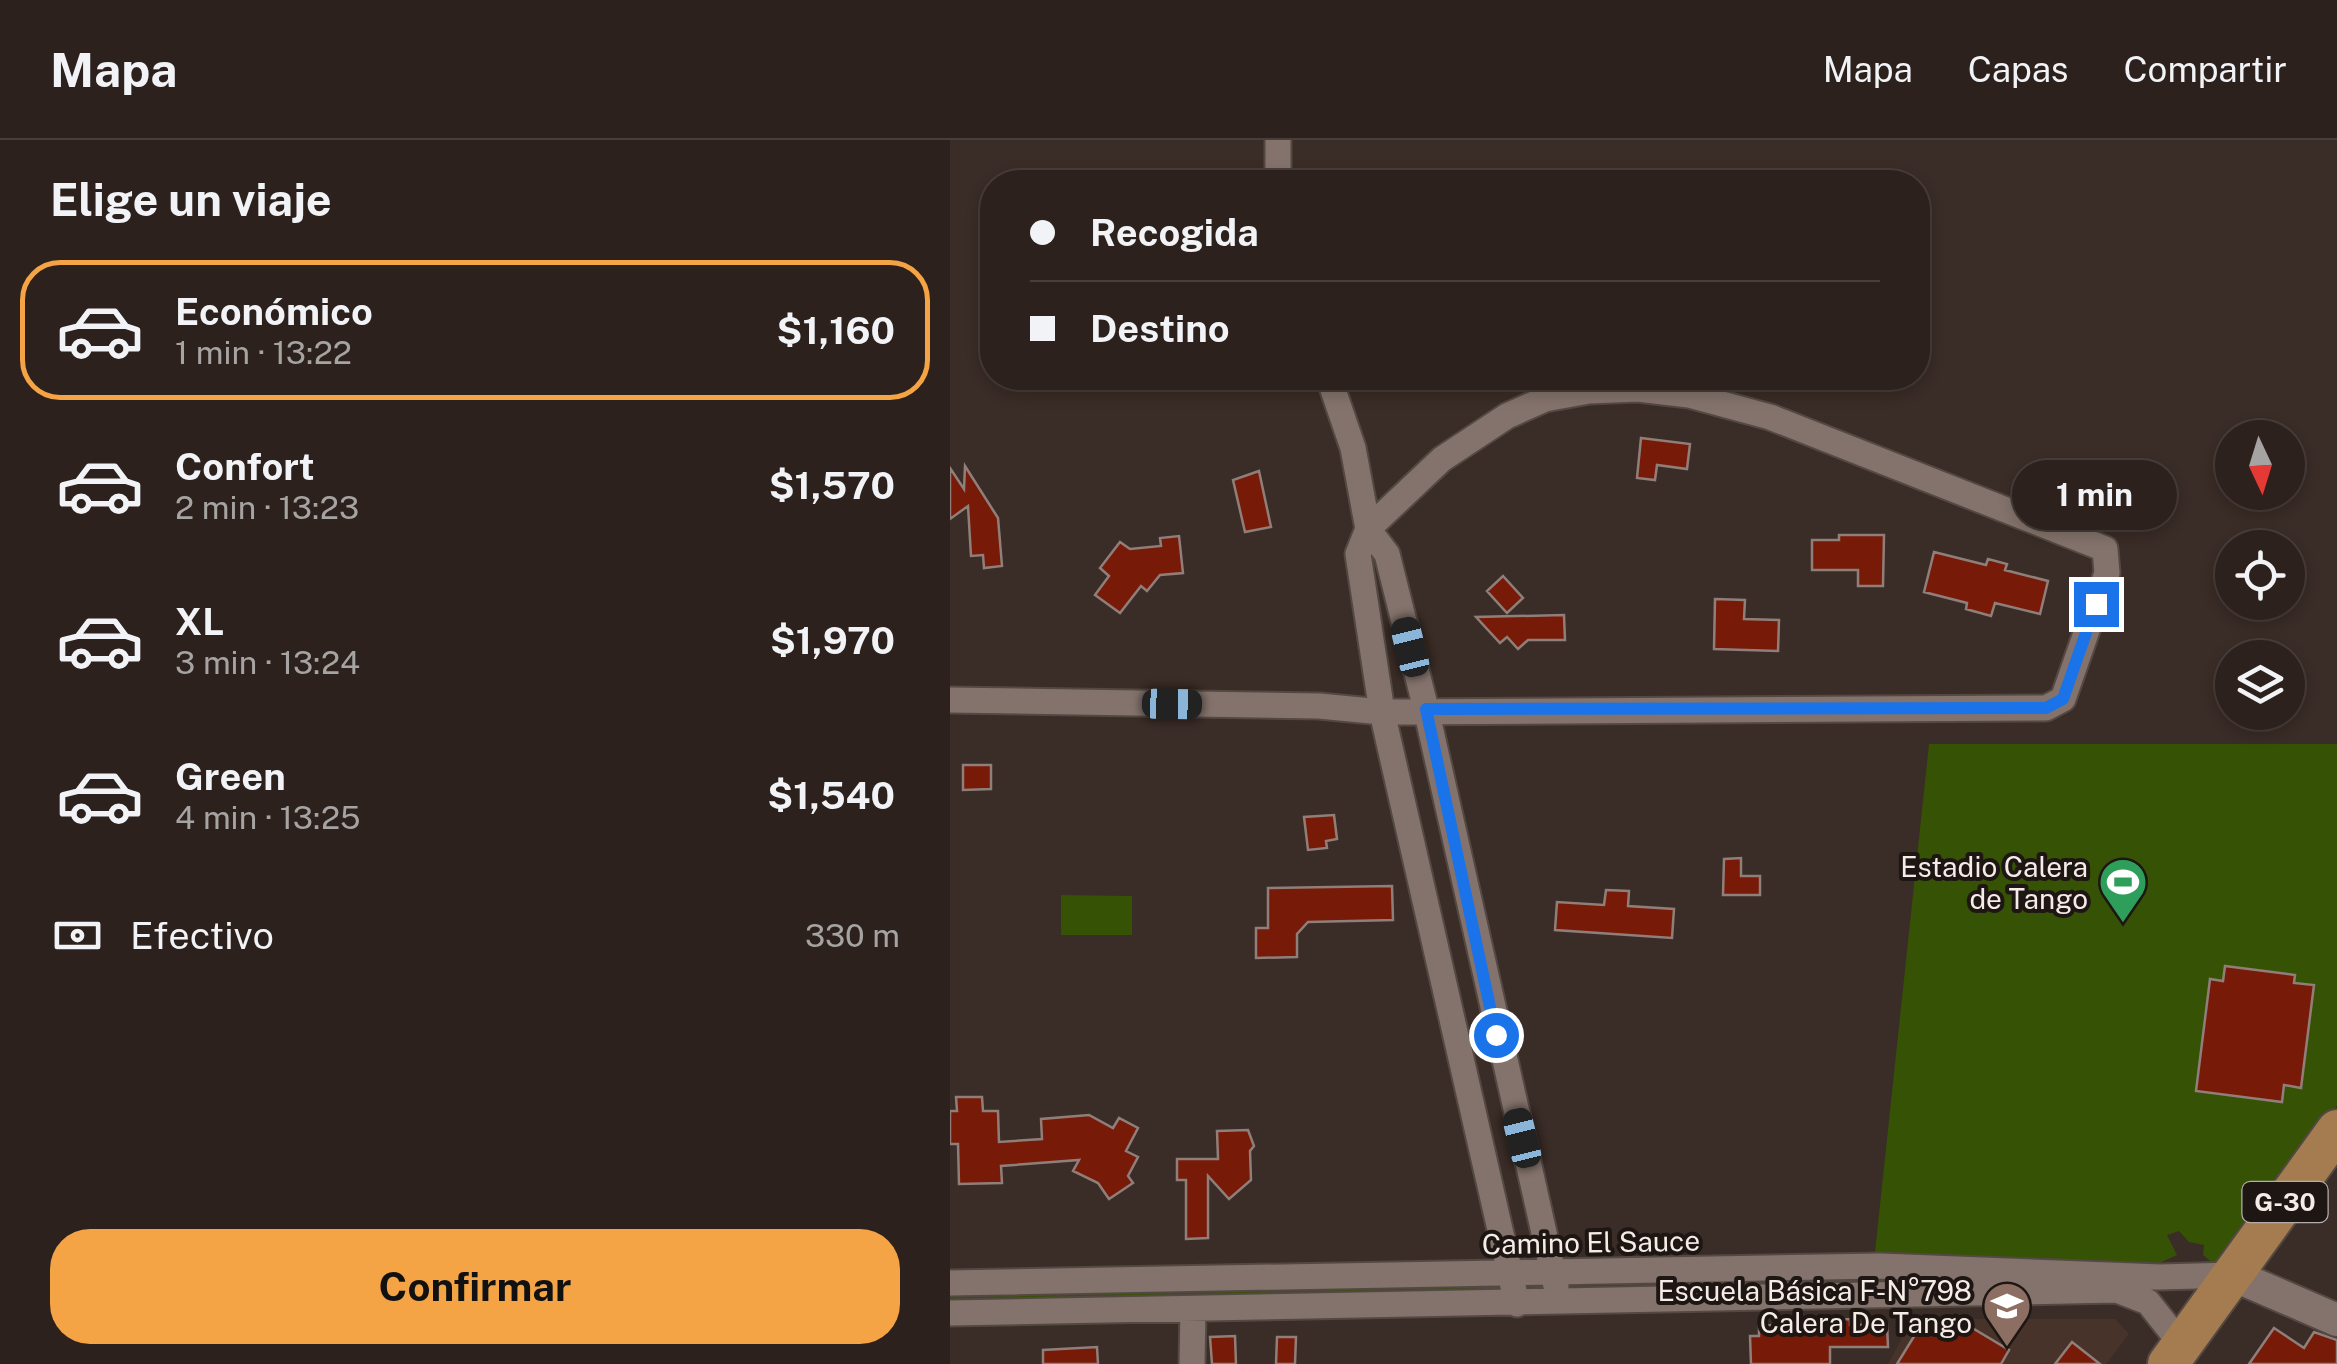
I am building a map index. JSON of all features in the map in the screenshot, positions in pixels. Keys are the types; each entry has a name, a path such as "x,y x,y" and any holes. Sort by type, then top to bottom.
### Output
{"main road":[{"name":"G-30","path":"2175,1355 2337,1130"}],"street":[{"path":"1278,140 1278,170"},
{"path":"1332,390 1353,448 1368,529 1387,554 1426,709 1496,1035 1559,1302"},
{"path":"1517,1304 1382,712 1358,554 1368,529 1442,459 1507,416 1545,399 1614,390"},
{"path":"950,700 1320,706 1382,712 2056,707 2070,681 2107,572 2105,549 1770,417 1689,396 1645,390"},
{"path":"1457,1042 1496,1035"},
{"name":"Camino El Sauce","path":"950,1284 1880,1266 2160,1278 2234,1275"},
{"path":"2234,1275 2337,1320"},
{"path":"2148,1302 2160,1278"},
{"path":"950,1313 2118,1290 2148,1302 2175,1355"},
{"path":"1192,1364 1194,1309"}],"shaded area":[{"name":"Escuela Básica F-N°798 Calera De Tango","path":"1912,1319 2115,1319 2129,1334 2106,1364 1888,1364"}],"green space":[{"name":"Estadio Calera de Tango","path":"1929,744 2337,744 2337,1106 2216,1266 2203,1255 2204,1245 2189,1242 2179,1231 2167,1235 2177,1255 2157,1264 1875,1252"},
{"path":"1061,895 1132,896 1132,935 1061,935"},
{"path":"1484,1280 1484,1291 950,1300 950,1289"}],"building":[{"path":"1641,438 1690,444 1687,469 1657,465 1655,480 1637,478"},
{"path":"965,466 998,518 1002,566 984,568 983,555 971,556 968,506 950,519 950,468 964,489"},
{"path":"1259,471 1271,527 1245,532 1233,480"},
{"path":"1839,535 1884,535 1883,586 1858,586 1858,570 1812,570 1812,540 1839,540"},
{"path":"1179,536 1183,573 1160,575 1147,591 1141,586 1120,613 1095,595 1109,576 1100,568 1120,542 1130,549 1161,546 1160,538"},
{"path":"1934,552 1986,565 1988,559 2007,564 2005,570 2048,581 2040,614 1995,603 1991,616 1966,609 1967,603 1924,592"},
{"path":"1503,576 1523,598 1507,613 1487,591"},
{"path":"1715,599 1745,600 1744,619 1779,620 1778,651 1714,649"},
{"path":"1564,615 1565,640 1528,640 1518,649 1507,637 1500,643 1476,617"},
{"path":"963,765 991,765 991,789 963,790"},
{"path":"1334,815 1337,839 1326,841 1327,848 1308,850 1304,817"},
{"path":"1741,858 1741,876 1760,876 1760,895 1723,895 1724,859"},
{"path":"1392,886 1393,920 1308,922 1297,934 1297,957 1256,958 1256,928 1268,928 1268,888"},
{"path":"1606,890 1629,891 1628,906 1674,909 1672,938 1555,930 1557,902 1604,905"},
{"path":"2225,966 2295,975 2294,983 2314,985 2301,1088 2284,1085 2282,1102 2196,1091 2210,979 2223,981"},
{"path":"956,1097 982,1097 983,1111 998,1111 999,1142 1042,1139 1041,1119 1089,1115 1113,1128 1119,1118 1138,1128 1126,1151 1138,1157 1128,1176 1133,1183 1109,1199 1098,1183 1073,1171 1079,1160 1001,1166 1002,1183 959,1184 958,1144 950,1144 950,1111 957,1111"},
{"path":"1248,1130 1254,1146 1250,1151 1251,1180 1229,1199 1208,1176 1208,1238 1186,1239 1186,1180 1177,1180 1177,1159 1218,1159 1217,1131"},
{"path":"1850,1319 1850,1325 1887,1324 1888,1347 1830,1347 1830,1364 1751,1364 1750,1336 1759,1336 1759,1326"},
{"path":"1959,1320 2009,1350 2001,1364 1897,1364 1921,1325 1947,1340"},
{"path":"2274,1328 2304,1348 2314,1332 2337,1340 2337,1364 2249,1364"},
{"path":"1235,1336 1236,1364 1212,1364 1210,1337"},
{"path":"1277,1337 1296,1337 1295,1364 1276,1364"},
{"path":"2072,1342 2100,1364 2055,1364"},
{"path":"1097,1347 1098,1364 1043,1364 1043,1350"}],"place":[{"name":"Estadio Calera de Tango","path":"2123,924"},
{"name":"Escuela Básica F-N°798 Calera De Tango","path":"2007,1348"}],"route":[{"path":"1496,1035 1426,709 2056,707 2063,699 2096,604"}]}
